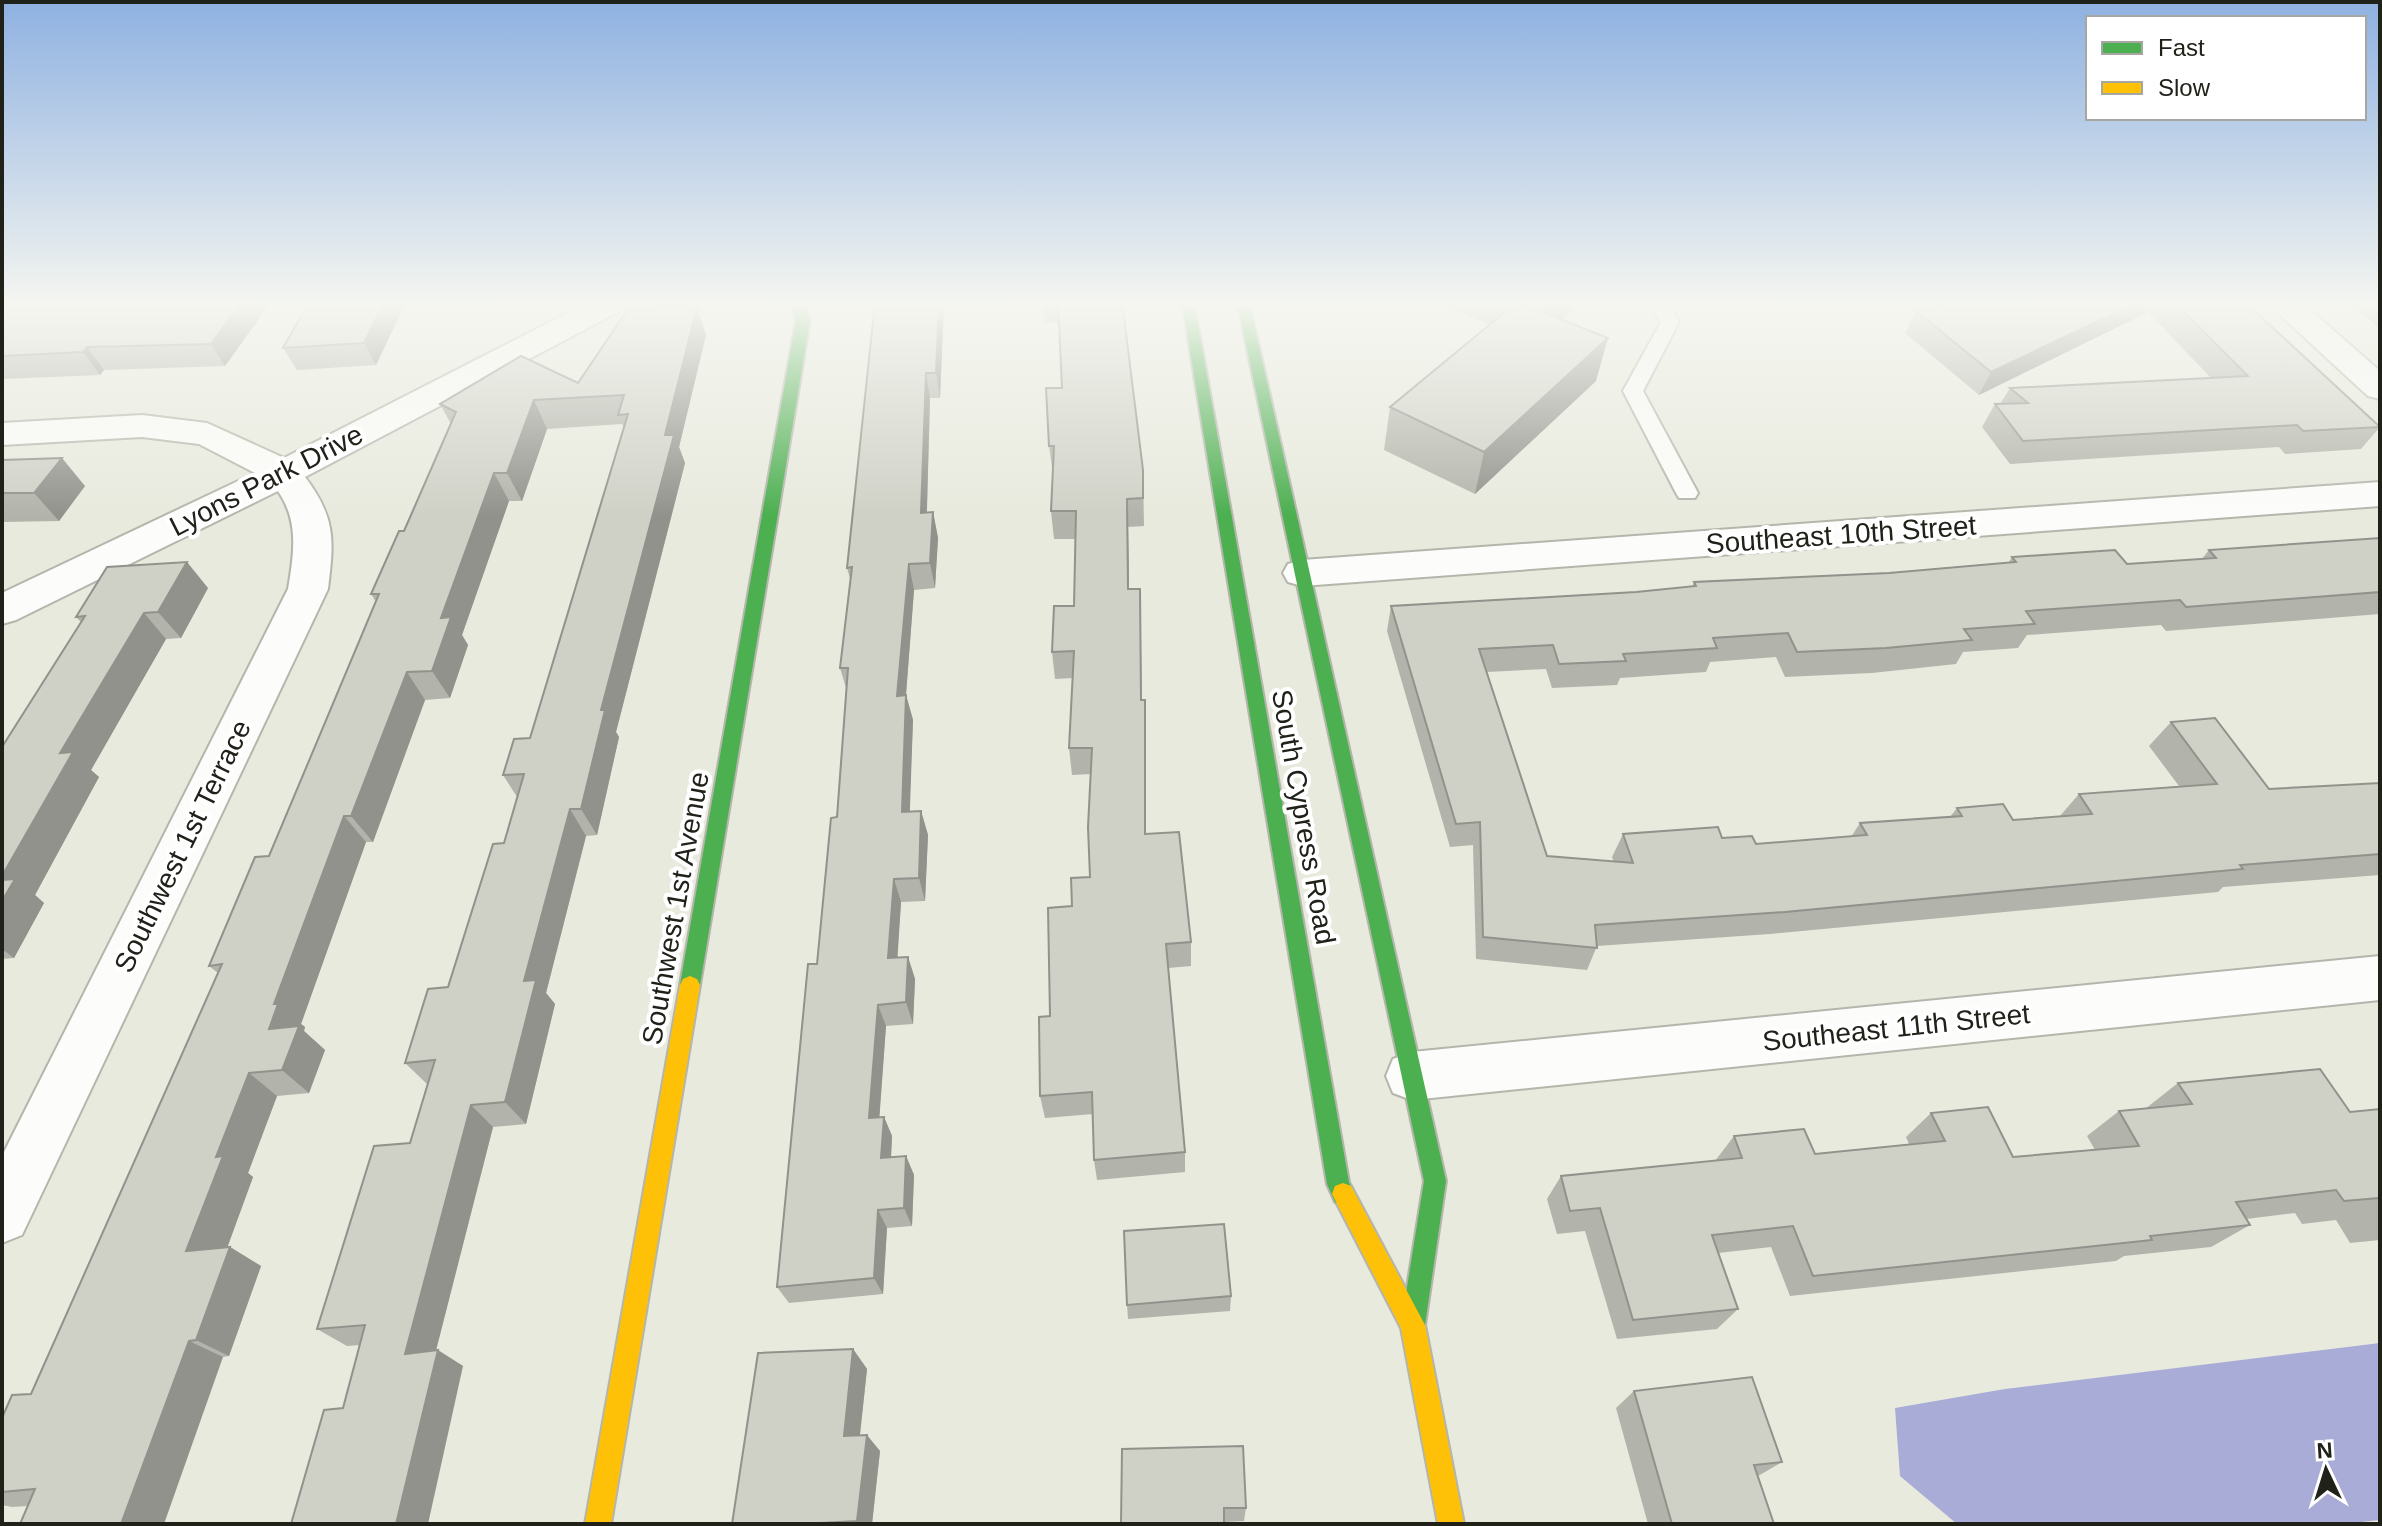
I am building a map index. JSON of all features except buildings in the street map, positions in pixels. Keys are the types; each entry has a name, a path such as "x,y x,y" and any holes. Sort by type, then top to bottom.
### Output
{"street":[{"name":"Lyons Park Drive","path":"2,610 284,473 476,373"},
{"name":"Southwest 1st Avenue","path":"598,1524 794,373"},
{"name":"South Cypress Road","path":"1200,373 1338,1184 1413,1325 1451,1524"},
{"name":"South Cypress Road","path":"1259,373 1435,1181 1413,1325"},
{"path":"2362,373 2380,389"},
{"path":"2,434 142,426 207,434 284,473"},
{"name":"Southwest 1st Terrace","path":"2,1215 308,589 314,549 307,505 284,473"},
{"name":"Southeast 10th Street","path":"1302,573 2380,494"},
{"name":"Southeast 11th Street","path":"1412,1076 2380,978"}],"lane":[{"path":"1643,373 1633,391 1687,493"}],"water":[{"path":"2380,1343 2380,1520 2343,1524 1957,1524 1900,1476 1895,1408 2005,1389"}],"traffic: fast":[{"path":"690,985 794,373"},
{"path":"1200,373 1338,1184 1343,1194"},
{"path":"1259,373 1435,1181 1413,1325"}],"traffic: slow":[{"path":"598,1524 690,985"},
{"path":"1343,1194 1413,1325 1451,1524"}]}
